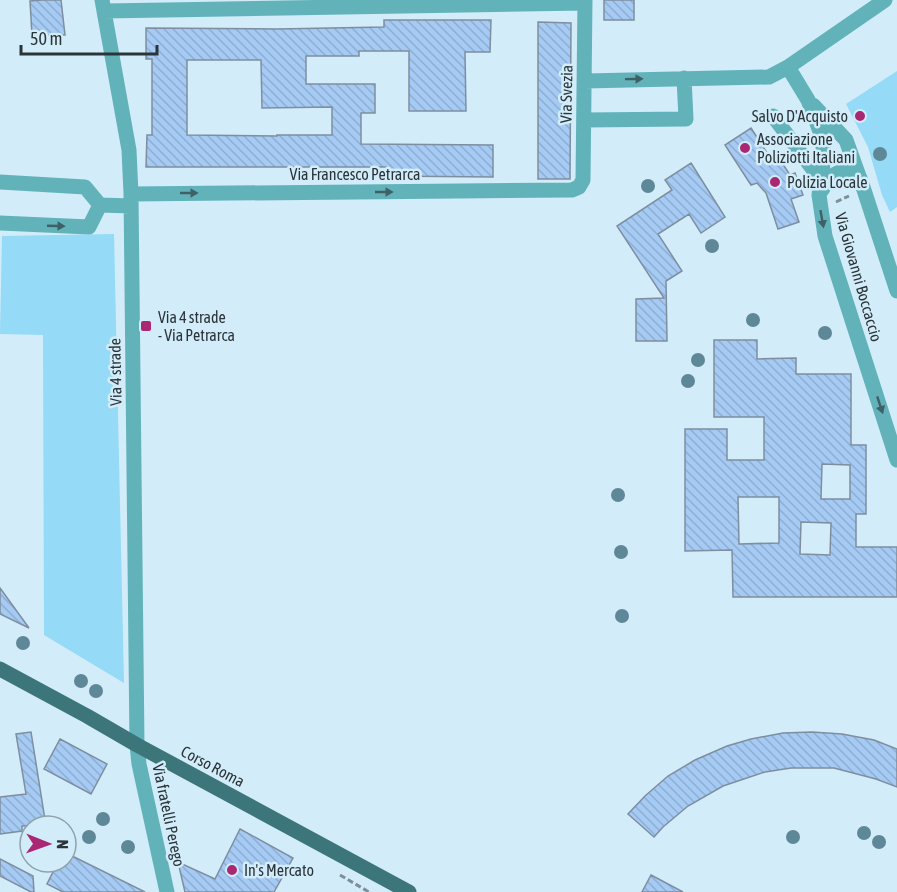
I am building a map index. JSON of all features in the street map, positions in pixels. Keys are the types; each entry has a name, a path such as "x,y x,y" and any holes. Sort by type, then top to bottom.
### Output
{"main road":[{"name":"Corso Roma","path":"0,669 409,892"}],"street":[{"path":"585,81 769,77 788,67 885,0"},
{"path":"103,5 585,2"},
{"name":"Via Svezia","path":"579,187 583,180 585,2"},
{"name":"Via 4 strade","path":"103,5 129,150 137,745"},
{"path":"788,67 808,100"},
{"path":"584,120 686,119 684,78"},
{"name":"Via Giovanni Boccaccio","path":"808,100 846,140 897,291"},
{"name":"Via Giovanni Boccaccio","path":"808,100 821,134 823,147 820,194 825,236 897,459"},
{"path":"773,116 820,194"},
{"path":"820,194 832,175 839,172 847,172 862,184"},
{"path":"0,182 85,187 100,205 89,227 0,223"},
{"name":"Via Francesco Petrarca","path":"100,205 131,200 572,190 579,187"},
{"name":"Via fratelli Perego","path":"137,745 139,764 167,892"}],"path":[{"path":"820,194 862,184"}],"shaded area":[{"path":"897,71 897,207 890,212 882,195 868,147 846,104"},
{"path":"114,234 124,683 44,635 43,335 0,334 2,236"}],"building":[{"path":"61,0 65,35 32,35 30,1"},
{"path":"604,0 634,0 634,20 604,20"},
{"path":"384,20 491,20 490,52 465,52 466,111 409,111 409,51 359,51 359,56 306,56 306,84 375,84 375,113 361,113 361,144 493,145 493,177 386,176 386,167 146,167 147,135 152,135 152,59 146,59 146,28 384,27","holes":["187,60 261,60 262,108 332,107 332,135 187,135"]},
{"path":"538,22 571,23 570,179 538,179"},
{"path":"751,128 769,156 775,152 790,175 795,173 803,195 791,199 799,222 778,229 766,193 757,183 751,185 725,145"},
{"path":"691,163 725,217 701,233 689,214 658,234 682,271 666,281 667,341 636,341 636,299 664,298 617,226 672,190 665,180"},
{"path":"714,340 757,340 757,359 796,358 796,374 851,374 851,445 866,445 866,514 856,514 856,547 897,547 897,597 733,597 732,550 685,551 685,429 727,429 727,460 764,460 764,417 714,417","holes":["822,464 850,465 850,499 821,499","738,497 779,497 779,543 739,544","801,522 831,523 830,555 800,554"]},
{"path":"0,588 29,628 0,614"},
{"path":"31,732 44,814 18,814 18,832 0,834 0,797 26,794 16,734"},
{"path":"783,733 842,734 874,740 897,749 897,787 834,768 791,768 765,772 723,786 688,806 654,837 628,814 668,776 695,760 727,746 751,739"},
{"path":"60,739 107,764 91,794 44,769"},
{"path":"240,829 293,858 274,892 185,892 178,862 215,879"},
{"path":"0,859 18,868 18,874 33,876 34,892 31,892 0,876"},
{"path":"78,859 145,892 63,892 47,884 52,874 78,874"},
{"path":"651,875 683,892 642,892"}],"place":[{"name":"Salvo D'Acquisto","path":"860,116"},
{"name":"Associazione Poliziotti Italiani","path":"745,148"},
{"name":"Polizia Locale","path":"775,182"},
{"name":"Via 4 strade - Via Petrarca","path":"146,326"},
{"name":"In's Mercato","path":"232,870"}]}
